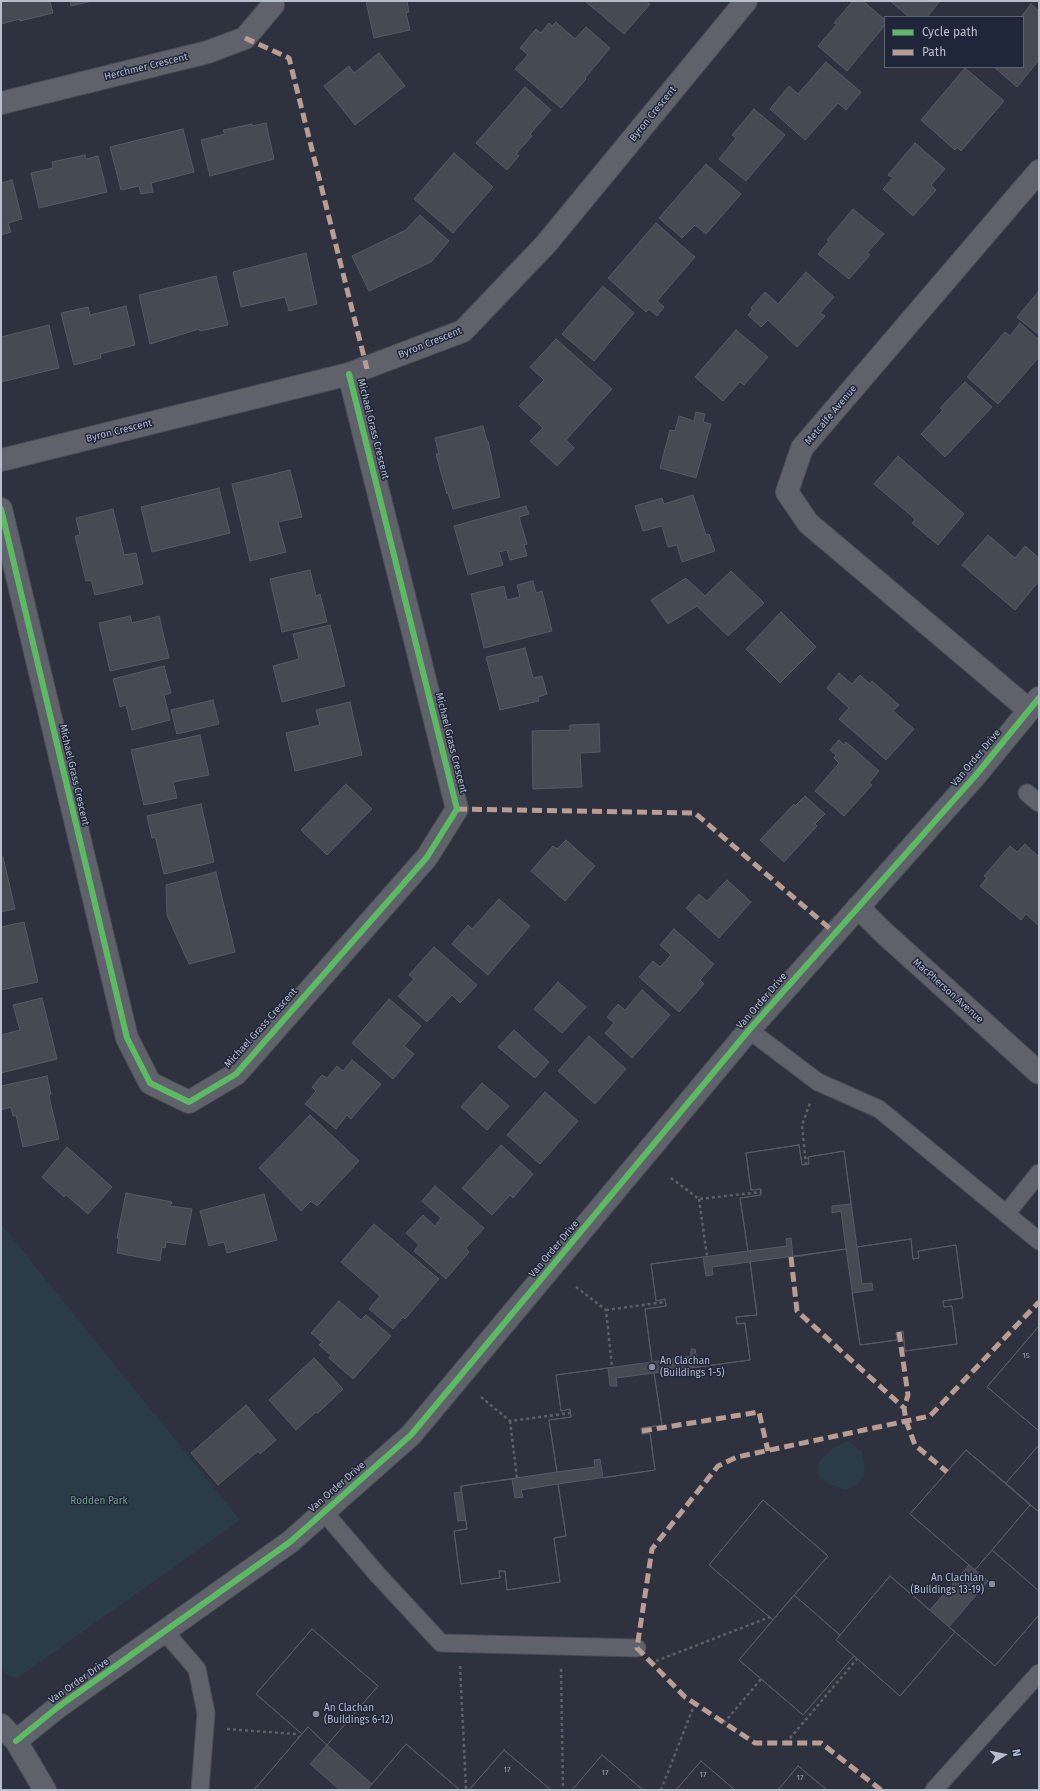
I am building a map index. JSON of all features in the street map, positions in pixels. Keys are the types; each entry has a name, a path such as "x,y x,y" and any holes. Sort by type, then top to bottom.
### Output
{"street":[{"name":"Herchmer Crescent","path":"1,103 208,52 245,38 273,5 272,1"},
{"name":"Byron Crescent","path":"1,460 349,374 463,331 546,244 746,1"},
{"name":"Metcalfe Avenue","path":"1034,704 808,523 787,492 802,448 1039,170"},
{"name":"Michael Grass Crescent","path":"1,510 127,1038 150,1083 189,1102 236,1074 427,857 457,809 349,374"},
{"name":"Van Order Drive","path":"16,1741 58,1707 290,1542 412,1435 749,1030 976,775 1034,704"},
{"name":"MacPherson Avenue","path":"858,907 883,932 1039,1073"},
{"path":"1,1725 16,1741 46,1790"}],"lane":[{"path":"749,1030 818,1082 879,1109 1039,1241"},
{"path":"1006,1214 1039,1173"},
{"path":"324,1512 377,1574 440,1643 637,1648"},
{"path":"165,1632 197,1669 206,1713 200,1790"},
{"path":"934,1790 1039,1673"}],"path":[{"path":"806,1165 802,1125 818,1082"},
{"path":"671,1178 699,1199 761,1192"},
{"path":"699,1199 707,1256"},
{"path":"576,1286 606,1310 612,1367"},
{"path":"606,1310 665,1302"},
{"path":"481,1397 510,1421 517,1478"},
{"path":"510,1421 570,1413"},
{"path":"652,1663 770,1617"},
{"path":"459,1644 466,1788 468,1790"},
{"path":"561,1646 563,1790"},
{"path":"786,1743 857,1659"},
{"path":"724,1722 761,1679"},
{"path":"661,1790 695,1703"},
{"path":"205,1727 295,1734 299,1737"}],"green space":[{"name":"Rodden Park","path":"1,1224 240,1520 22,1675 15,1678 6,1674 1,1669"},
{"path":"848,1441 862,1452 865,1467 864,1476 859,1483 846,1490 826,1483 819,1476 818,1468 821,1459 833,1448"}],"building":[{"path":"1,1 50,1 53,13 1,24"},
{"path":"70,1 92,1 71,6"},
{"path":"366,1 407,1 409,12 406,13 410,30 374,38"},
{"path":"585,1 646,1 650,4 624,34"},
{"path":"853,1 863,1 884,19 884,26 847,71 818,46 837,24 834,23"},
{"path":"890,1 940,1 928,16 908,16"},
{"path":"1031,4 1039,11 1039,60 1017,87 995,68 1024,68 1024,16 1022,16"},
{"path":"556,22 575,39 586,27 610,48 561,108 515,69 528,55 520,48 536,29 541,33 549,23 552,26"},
{"path":"379,53 405,86 355,125 324,86 349,66 354,73"},
{"path":"826,62 861,92 846,110 838,103 805,140 770,109 789,86 798,94"},
{"path":"965,68 1004,101 961,151 957,147 955,150 921,120"},
{"path":"525,87 551,110 530,134 532,136 516,154 519,156 507,170 476,143"},
{"path":"754,109 785,135 746,181 719,159 736,138 732,135"},
{"path":"266,123 274,159 210,176 201,140 225,134 223,130 252,124 252,126"},
{"path":"183,129 194,172 151,183 153,192 141,194 139,186 121,190 110,147"},
{"path":"915,143 945,169 931,185 936,190 913,216 883,189 893,178 888,175"},
{"path":"454,153 493,187 453,233 414,199"},
{"path":"85,155 86,159 98,156 107,192 39,208 31,173 53,168 52,162"},
{"path":"706,164 741,194 706,234 695,225 682,238 659,218"},
{"path":"12,180 22,219 8,223 11,232 1,235 1,183"},
{"path":"853,209 884,234 867,253 870,255 849,279 818,254 829,241 827,240"},
{"path":"420,215 449,241 431,262 369,291 352,256 406,230"},
{"path":"656,223 695,257 657,301 664,307 657,316 649,309 646,312 608,278"},
{"path":"306,253 317,304 289,311 285,297 241,307 233,272"},
{"path":"806,272 834,297 820,313 825,316 797,347 768,320 761,327 748,315 753,309 751,308 765,292 778,304"},
{"path":"216,276 228,325 200,331 199,329 150,344 139,295"},
{"path":"603,286 634,313 594,361 562,334"},
{"path":"1039,291 1039,335 1017,317"},
{"path":"126,306 135,345 100,354 101,358 74,365 61,313 88,307 90,315"},
{"path":"1020,323 1039,340 1039,357 998,404 967,377 1005,332 1010,336"},
{"path":"49,325 59,368 1,382 1,337"},
{"path":"736,330 768,357 744,385 740,382 723,401 695,377"},
{"path":"556,339 612,389 566,440 574,448 557,466 530,441 543,428 519,406 544,380 530,367"},
{"path":"965,382 992,407 945,457 921,434 943,410 940,408"},
{"path":"696,412 705,414 703,422 711,424 696,478 660,468 670,430 675,431 679,416 694,421"},
{"path":"483,426 488,441 500,497 453,509 448,493 447,494 436,454 439,454 435,438"},
{"path":"898,456 964,514 938,545 912,523 915,520 913,517 874,484"},
{"path":"290,470 302,517 278,522 286,552 250,561 232,484"},
{"path":"219,488 230,533 152,552 141,507"},
{"path":"693,495 706,535 709,534 715,551 682,562 677,545 668,547 662,526 643,531 635,506 662,498 664,504"},
{"path":"526,506 529,514 519,517 527,544 524,545 527,556 510,560 507,550 499,552 503,565 468,575 454,526"},
{"path":"113,509 124,555 136,553 143,584 95,595 91,580 86,581 75,536 80,535 76,518"},
{"path":"988,535 1015,558 1025,546 1039,558 1039,581 1015,610 962,565"},
{"path":"310,570 316,596 320,594 327,622 282,632 270,579"},
{"path":"731,571 764,603 728,636 697,606 668,624 651,600 686,578 705,596"},
{"path":"533,581 536,593 542,591 552,631 484,648 471,594 504,586 507,600 520,597 517,585"},
{"path":"781,612 816,647 780,683 746,649"},
{"path":"130,616 132,623 159,616 169,658 110,671 99,623"},
{"path":"330,625 345,686 282,702 273,666 299,659 293,634"},
{"path":"525,648 533,678 542,676 547,694 538,697 539,701 500,710 486,657"},
{"path":"164,666 171,693 164,695 170,720 132,730 126,705 120,707 113,679"},
{"path":"839,673 852,684 860,675 870,684 872,681 899,705 893,711 914,729 886,760 839,719 849,708 827,688"},
{"path":"213,700 219,724 177,734 171,710"},
{"path":"350,702 362,755 295,771 286,733 320,725 316,710"},
{"path":"599,724 600,752 580,753 582,787 533,789 532,731 570,730 570,725"},
{"path":"200,735 209,775 173,782 177,798 144,805 131,750"},
{"path":"839,740 844,745 846,742 879,771 869,783 872,785 844,816 815,791 839,763 834,758 836,755 830,750"},
{"path":"346,784 372,809 327,855 301,830"},
{"path":"805,796 825,814 815,824 817,826 784,862 760,840 794,804 795,806"},
{"path":"201,804 214,862 164,874 156,840 155,837 152,838 147,816"},
{"path":"566,840 595,866 565,901 531,871 553,846 557,849"},
{"path":"1025,844 1039,857 1039,926 1026,914 1021,920 980,886 987,878 984,876 1010,846 1017,852"},
{"path":"3,857 15,909 1,912 1,858"},
{"path":"216,872 235,952 189,964 167,915 166,885"},
{"path":"727,880 751,902 719,938 686,908 699,894 707,901"},
{"path":"499,899 530,926 488,975 452,944 468,925 472,929"},
{"path":"24,922 38,982 1,990 1,927"},
{"path":"674,929 714,964 700,980 704,984 679,1012 639,977 653,961 660,967 671,955 660,945"},
{"path":"434,947 477,985 460,1003 452,995 427,1022 398,996 414,979 409,975"},
{"path":"558,982 586,1007 562,1033 534,1009"},
{"path":"642,990 670,1015 632,1058 605,1033 614,1023 607,1017 618,1004 625,1010"},
{"path":"42,998 57,1059 1,1073 1,1035 20,1030 13,1005"},
{"path":"389,999 421,1026 404,1046 414,1054 393,1079 352,1043"},
{"path":"514,1030 549,1062 535,1078 498,1047"},
{"path":"589,1036 626,1069 595,1104 558,1071"},
{"path":"352,1060 381,1084 351,1119 347,1115 336,1129 305,1104 316,1091 312,1087 322,1075 327,1078 337,1066 343,1071"},
{"path":"47,1076 51,1094 49,1096 59,1139 23,1147 16,1115 13,1116 11,1107 1,1110 1,1086"},
{"path":"482,1083 509,1106 487,1130 461,1107"},
{"path":"545,1092 578,1121 540,1164 507,1135"},
{"path":"310,1115 359,1161 317,1206 311,1201 301,1211 259,1168"},
{"path":"501,1145 533,1174 513,1198 510,1195 492,1215 462,1188"},
{"name":"An Clachan (Buildings 1-5)","path":"799,1145 802,1165 809,1164 808,1157 844,1151 857,1247 911,1239 913,1259 919,1258 918,1251 956,1245 963,1298 943,1301 944,1307 952,1306 957,1344 905,1351 903,1331 896,1333 897,1340 860,1345 846,1249 750,1262 757,1315 736,1317 737,1324 745,1323 750,1360 654,1373 662,1425 641,1428 642,1434 650,1433 655,1470 558,1484 566,1536 554,1538 560,1582 507,1590 505,1571 499,1571 500,1578 461,1584 454,1531 467,1529 466,1520 458,1521 454,1493 461,1492 461,1486 557,1472 549,1420 571,1417 570,1409 561,1411 556,1375 652,1362 645,1309 666,1306 665,1299 656,1301 651,1264 748,1251 740,1198 761,1195 761,1189 751,1190 746,1153"},
{"path":"799,1145 802,1165 809,1164 808,1157 844,1151 851,1204 832,1206 832,1213 841,1211 846,1249 793,1257 791,1238 786,1239 787,1246 748,1251 740,1198 761,1195 761,1189 751,1190 746,1153"},
{"path":"67,1147 112,1187 88,1214 66,1195 64,1197 42,1177"},
{"path":"435,1186 484,1228 466,1248 469,1252 446,1279 414,1251 419,1245 406,1233 423,1215 435,1226 441,1218 422,1201"},
{"path":"126,1193 172,1202 170,1206 192,1209 185,1245 166,1242 165,1248 162,1247 160,1261 117,1253 119,1239 117,1238"},
{"path":"264,1194 277,1240 227,1253 224,1242 209,1246 200,1211"},
{"path":"374,1224 439,1279 405,1319 403,1317 393,1329 369,1309 380,1296 341,1262"},
{"path":"911,1239 913,1259 919,1258 918,1251 956,1245 963,1298 943,1301 944,1307 952,1306 957,1344 905,1351 903,1331 896,1333 897,1340 860,1345 852,1293 873,1290 872,1283 862,1284 857,1247"},
{"path":"703,1257 706,1276 713,1275 712,1267 750,1262 757,1315 736,1317 737,1324 745,1323 750,1360 698,1367 695,1349 691,1349 691,1356 652,1362 645,1309 666,1306 665,1299 656,1301 651,1264"},
{"path":"339,1301 361,1320 366,1315 391,1336 353,1379 329,1358 331,1355 319,1345 322,1342 311,1333"},
{"path":"1039,1326 1039,1431 987,1387"},
{"path":"1039,1326 1039,1431 987,1387"},
{"path":"314,1358 343,1389 318,1413 316,1412 296,1430 269,1400"},
{"path":"608,1368 610,1386 617,1386 616,1378 654,1373 662,1425 641,1428 642,1434 650,1433 655,1470 603,1478 600,1459 594,1460 595,1467 557,1472 549,1420 571,1417 570,1409 561,1411 556,1375"},
{"path":"246,1405 276,1440 260,1454 258,1451 218,1485 191,1453"},
{"name":"An Clachlan (Buildings 13-19)","path":"1039,1445 1039,1512 1030,1505 992,1550 1039,1591 1039,1615 995,1666 955,1632 900,1696 854,1656 803,1715 739,1660 773,1620 709,1565 763,1500 828,1556 794,1595 840,1635 890,1576 930,1610 969,1565 910,1514 966,1450 1006,1483"},
{"path":"1039,1445 1039,1512 1006,1483"},
{"path":"966,1450 1030,1505 975,1570 910,1514"},
{"path":"512,1479 515,1498 523,1497 521,1490 558,1484 566,1536 554,1538 560,1582 507,1590 505,1571 499,1571 500,1578 461,1584 454,1531 467,1529 461,1486"},
{"path":"763,1500 828,1556 773,1620 709,1565"},
{"path":"992,1550 1039,1591 1039,1615 995,1666 949,1627 988,1581 975,1570"},
{"path":"890,1576 955,1632 900,1696 836,1640"},
{"path":"794,1595 840,1635 836,1640 854,1656 803,1715 739,1660"},
{"name":"An Clachan (Buildings 6-12)","path":"312,1629 378,1686 327,1745 372,1784 406,1744 460,1790 254,1790 302,1734 256,1694"},
{"path":"312,1629 378,1686 327,1745 308,1727 302,1734 256,1694"},
{"path":"308,1727 327,1745 310,1764 340,1790 254,1790"},
{"path":"406,1744 460,1790 367,1790"},
{"path":"504,1750 551,1790 469,1790"},
{"path":"504,1750 551,1790 469,1790"},
{"path":"602,1755 643,1790 572,1790"},
{"path":"602,1755 643,1790 572,1790"},
{"path":"701,1761 735,1790 676,1790"},
{"path":"701,1761 735,1790 676,1790"},
{"path":"798,1766 827,1790 778,1790"},
{"path":"798,1766 827,1790 778,1790"}],"marked path":[{"path":"245,38 289,58 367,369"},
{"path":"457,809 695,813 835,933"},
{"path":"791,1257 797,1311 904,1408"},
{"path":"881,1790 821,1743 755,1743 685,1697 637,1648 652,1549 718,1466 737,1457 930,1416 1039,1302"},
{"path":"899,1332 908,1395 904,1408 906,1421 915,1445 947,1472"},
{"path":"642,1431 759,1412 768,1451"}],"cycle path":[{"path":"1,509 127,1038 150,1083 189,1102 236,1074 427,857 457,809 349,374"},
{"path":"16,1741 58,1707 290,1542 411,1435 749,1030 976,775 1039,698"}],"place":[{"name":"An Clachan (Buildings 1-5)","path":"652,1367"},
{"name":"An Clachlan (Buildings 13-19)","path":"992,1584"},
{"name":"An Clachan (Buildings 6-12)","path":"316,1714"}]}
